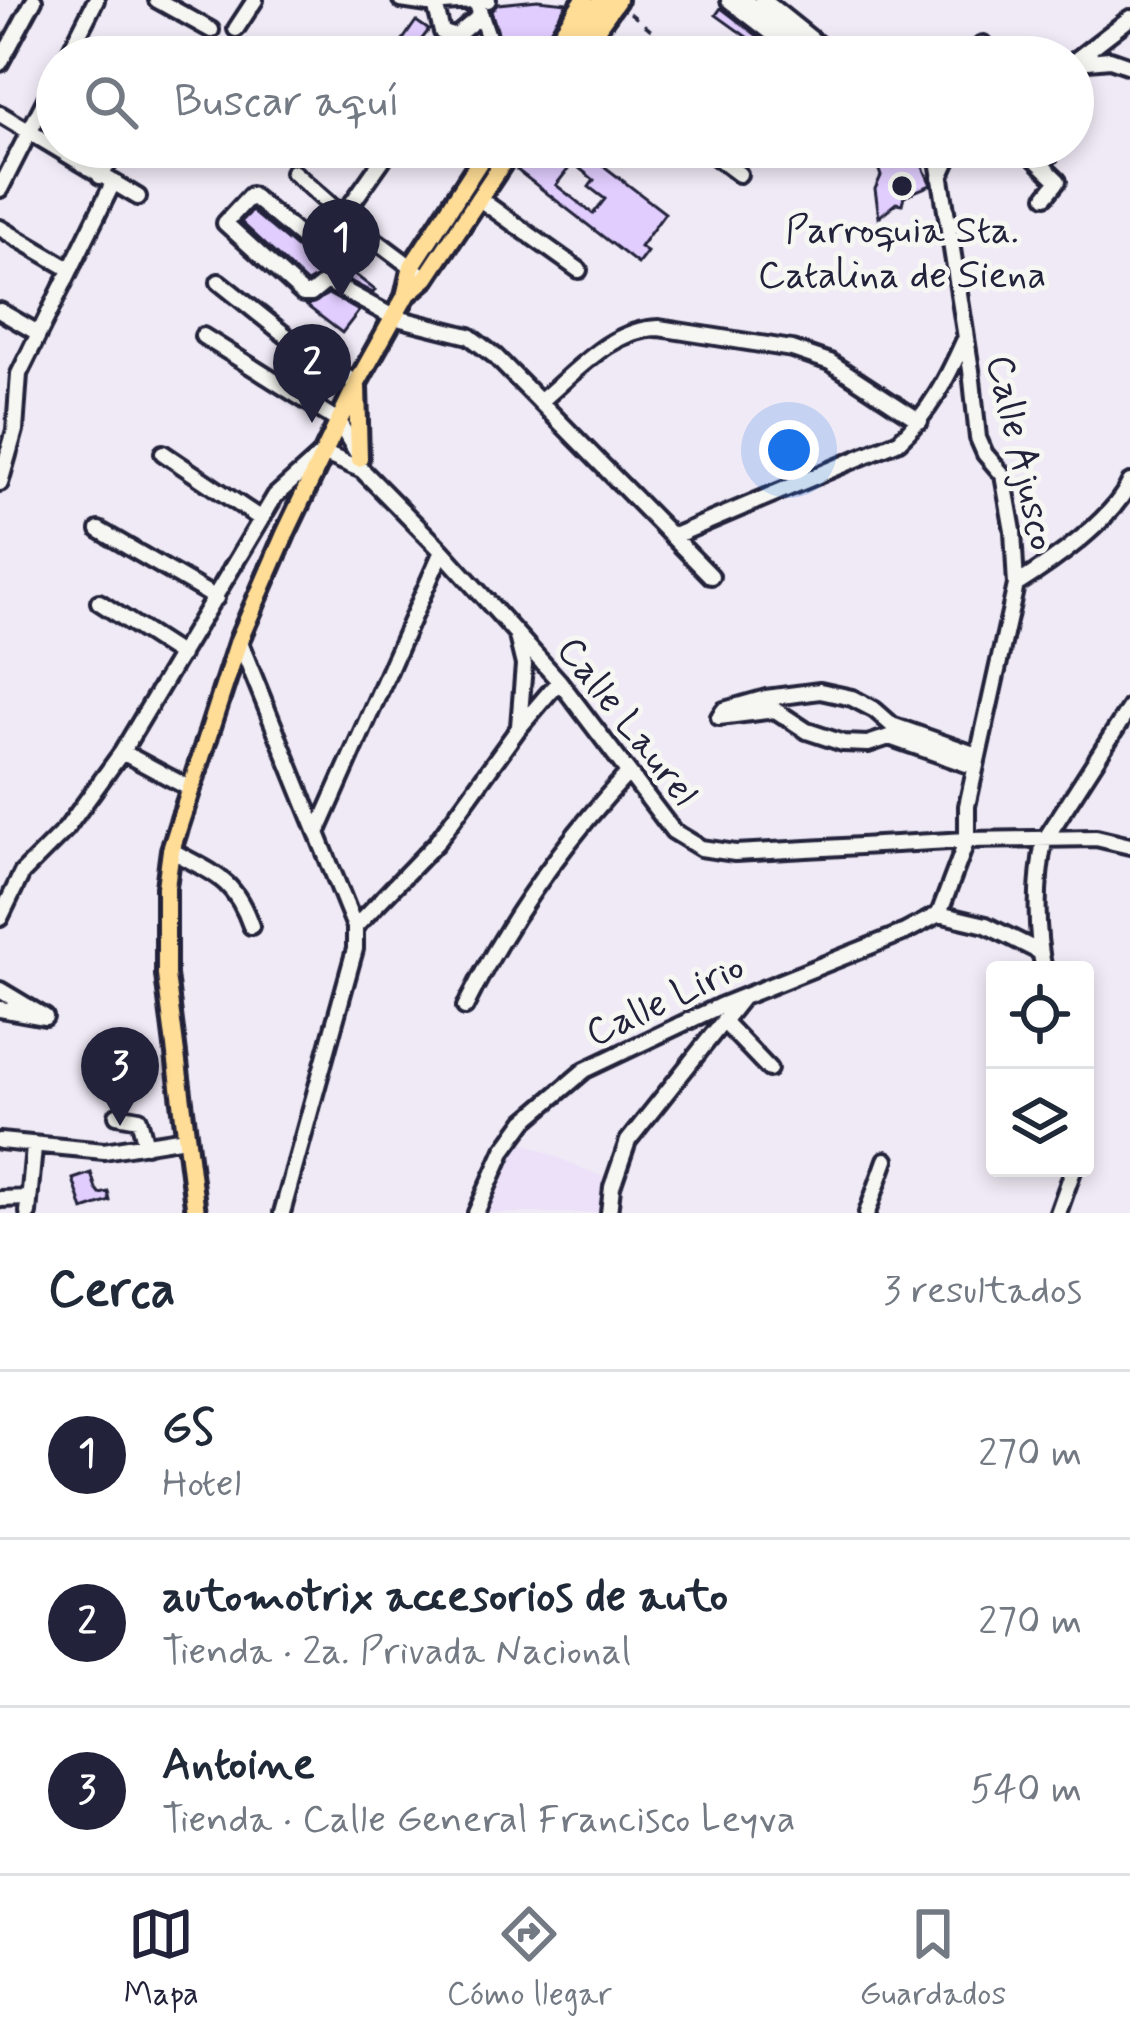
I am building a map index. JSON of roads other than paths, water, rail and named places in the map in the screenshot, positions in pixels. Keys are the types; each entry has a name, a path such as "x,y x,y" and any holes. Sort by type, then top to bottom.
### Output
{"main road":[{"path":"560,36 584,0"},
{"path":"585,36 602,0"},
{"path":"593,36 620,3"},
{"path":"420,272 477,168"},
{"path":"196,1213 166,975 166,887 188,788 239,640 323,453 393,316 487,168"},
{"path":"420,272 499,168"},
{"path":"357,383 361,464"}],"street":[{"path":"0,63 34,0"},
{"path":"78,36 96,0"},
{"path":"157,0 211,30"},
{"path":"236,29 255,0"},
{"path":"401,0 484,4"},
{"path":"729,0 775,36"},
{"path":"745,0 790,36"},
{"path":"764,0 808,36"},
{"path":"435,4 442,32 452,36"},
{"path":"456,36 484,4"},
{"path":"484,4 491,36"},
{"path":"1094,46 1130,18"},
{"path":"1094,61 1127,61"},
{"path":"0,114 36,135"},
{"path":"0,189 36,119"},
{"path":"89,168 138,197"},
{"path":"0,483 14,430 19,374 111,168"},
{"path":"343,216 377,168"},
{"path":"731,168 739,174"},
{"name":"Calle Ajusco","path":"939,168 979,443 1003,475 1016,585 975,761 967,840 939,914"},
{"path":"940,177 944,168"},
{"path":"1046,168 1058,181 1046,196"},
{"path":"293,172 343,216 420,272"},
{"path":"307,242 251,195 225,223 303,294 311,294 327,281 393,316 469,336 541,401 711,576"},
{"path":"478,198 579,270"},
{"path":"0,228 68,268"},
{"path":"219,282 320,363 357,383"},
{"path":"0,311 38,333"},
{"path":"541,401 618,337 637,328 659,328 792,349 830,362 920,422"},
{"path":"203,336 338,422"},
{"path":"674,536 899,441 920,422 938,395 964,341"},
{"name":"Calle Laurel","path":"338,422 361,464 559,680 673,831 701,848 718,852 1096,838 1130,846"},
{"path":"163,453 261,520"},
{"path":"0,918 22,873 66,829 122,752 275,496 323,453"},
{"name":"Calle Laurel","path":"323,453 361,464"},
{"path":"1016,585 1112,508 1130,482"},
{"path":"99,530 216,598"},
{"path":"318,831 442,551"},
{"path":"99,602 181,655"},
{"path":"515,631 524,665 518,730"},
{"path":"239,640 355,928 355,950 282,1213"},
{"path":"355,928 436,843 559,680"},
{"path":"890,731 868,743 843,743 807,730 785,714 765,710 719,717 724,710 789,693 820,691 852,698 875,710 890,731 975,761"},
{"path":"785,714 783,700 789,693"},
{"path":"1042,961 1039,867 1044,842 1130,707"},
{"path":"122,752 188,788"},
{"path":"465,1007 508,931 582,822 628,773"},
{"path":"171,850 222,878 241,897 251,926"},
{"path":"939,914 986,925 1040,952"},
{"name":"Calle Lirio","path":"476,1213 504,1150 525,1121 585,1070 939,914"},
{"path":"0,990 45,1018 0,1009"},
{"path":"609,1213 612,1186 628,1141 741,999"},
{"path":"724,1022 769,1070"},
{"path":"117,1115 139,1119 146,1145"},
{"path":"0,1141 104,1151 185,1138"},
{"path":"0,1199 28,1206 34,1147"},
{"path":"867,1213 886,1160"},
{"path":"1058,1213 1071,1177"}],"place":[{"name":"Parroquia Sta. Catalina de Siena","path":"902,186"},
{"name":"GS","path":"341,298"},
{"name":"automotrix accesorios de auto","path":"312,423"},
{"name":"Antoine","path":"120,1126"}]}
